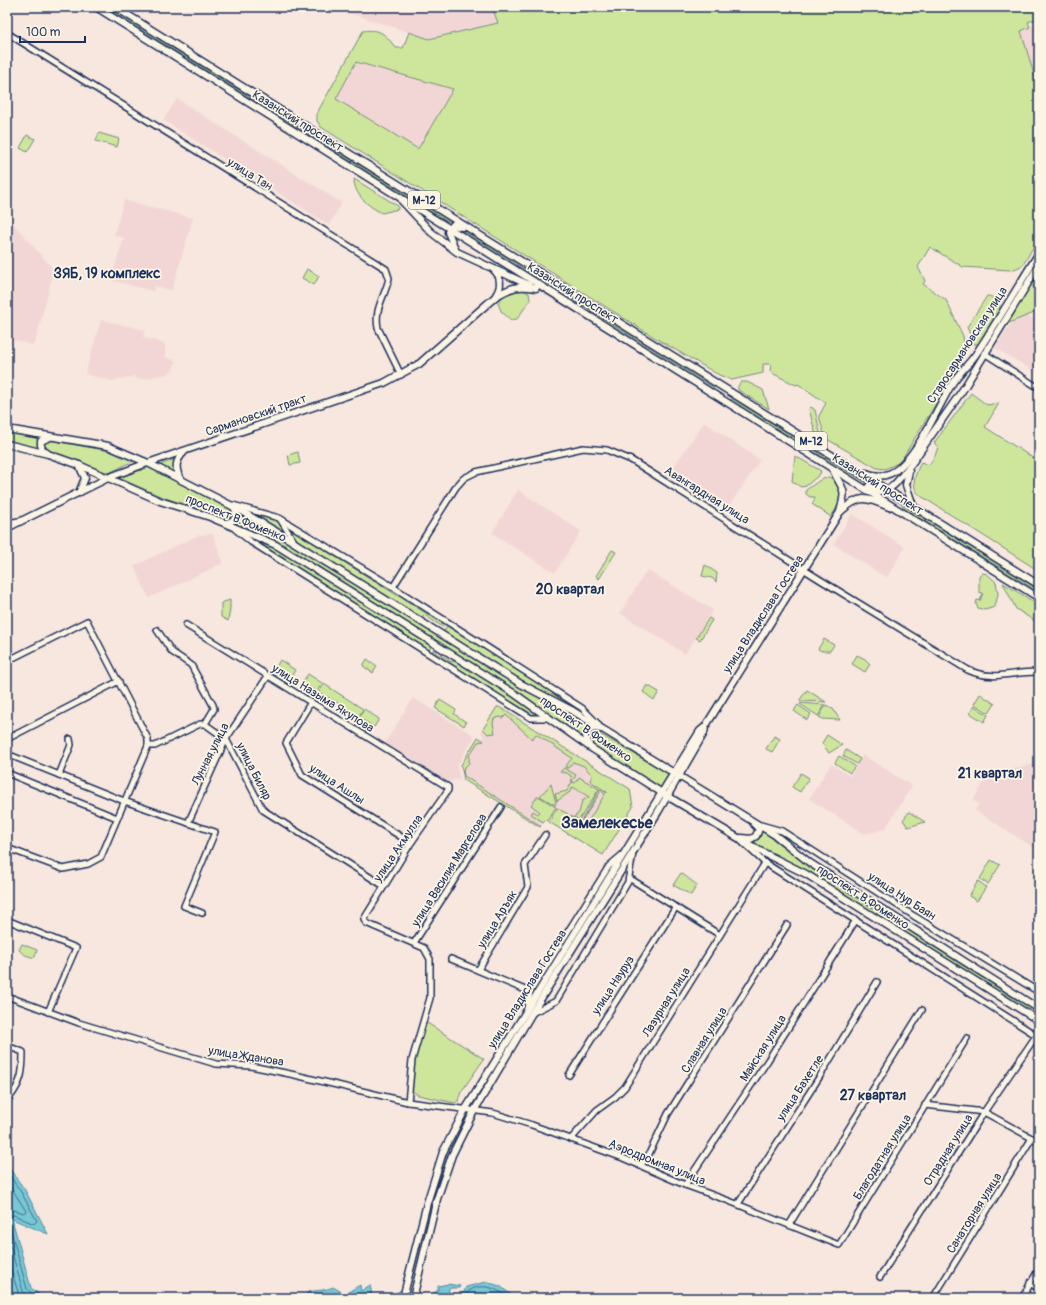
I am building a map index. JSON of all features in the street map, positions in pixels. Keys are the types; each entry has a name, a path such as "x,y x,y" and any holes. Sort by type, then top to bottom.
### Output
{"main road":[{"name":"Казанский проспект","path":"96,7 1039,598"},
{"name":"Казанский проспект","path":"115,7 1039,585"},
{"path":"397,196 431,232 456,252 565,300"},
{"path":"456,252 451,243 448,232 450,228 457,225 473,231"},
{"name":"Старосармановская улица","path":"854,468 870,475 879,476 890,473 900,467 907,459 931,422 954,381 975,355 1039,253"},
{"name":"Старосармановская улица","path":"912,463 964,388 1039,265"},
{"path":"487,266 499,275 499,292 495,297"},
{"name":"Сармановский тракт","path":"7,528 110,478 148,463 384,383 419,364 495,297 507,289 516,286 536,288"},
{"path":"954,381 956,389 964,388"},
{"name":"проспект В.Фоменко","path":"7,429 108,446 148,463 234,507 521,684 573,711 775,834 810,863 1039,1009"},
{"path":"48,454 41,448 40,444 44,439 52,436"},
{"name":"проспект В.Фоменко","path":"7,444 48,454 79,465 160,501 224,523 276,545 515,694 591,748 738,838 806,874 1039,1022"},
{"path":"180,479 176,466 178,458 185,451"},
{"path":"859,485 879,491 888,490 896,483 912,463"},
{"path":"912,463 906,485 912,506"},
{"path":"79,465 85,478 79,493"},
{"name":"улица Владислава Гостева","path":"630,851 662,792 676,775 704,733 705,727 840,512 844,497 843,488 832,468"},
{"name":"улица Владислава Гостева","path":"840,512 852,502 863,498 902,512"},
{"path":"224,523 234,521 236,515 234,507"},
{"path":"591,748 586,739 587,733 595,728 602,729"},
{"name":"улица Владислава Гостева","path":"403,1298 427,1203 444,1152 465,1110 530,1012 630,851 668,796 676,775"},
{"path":"738,838 751,839 756,836 758,829 753,822"},
{"name":"улица Владислава Гостева","path":"413,1298 437,1199 452,1155 474,1111 530,1012"}],"street":[{"name":"улица Тан","path":"7,33 386,269 389,278 376,312 376,321 401,375"},
{"path":"984,353 1039,388"},
{"name":"Авангардная улица","path":"393,587 456,487 464,478 476,472 583,448 607,450 625,457 972,672 992,677 1027,672 1039,672"},
{"path":"223,502 279,518 393,587 582,708 602,729"},
{"path":"279,518 296,544"},
{"path":"7,523 24,520"},
{"path":"231,526 251,542 531,718 549,718"},
{"path":"7,661 87,622 148,739 148,746 101,857 88,864 71,869 63,869 7,848"},
{"name":"улица Назыма Якупова","path":"186,625 447,786 448,790"},
{"path":"148,746 155,746 200,724 205,724 214,709 191,665 172,652 157,630"},
{"name":"Лунная улица","path":"188,823 226,739 268,676"},
{"path":"7,739 119,681"},
{"name":"улица Ашлы","path":"311,702 286,743 302,775 411,843"},
{"name":"улица Биляр","path":"205,724 226,739 263,810 384,886"},
{"path":"60,775 71,745 70,740"},
{"path":"7,754 124,801 215,832 184,906 202,914"},
{"path":"7,773 117,818"},
{"name":"улица Акмулла","path":"414,944 366,923 364,919 411,843 448,790"},
{"name":"улица Василия Маргелова","path":"414,944 501,807"},
{"name":"улица Нур Баян","path":"753,822 782,831 914,916 1039,992"},
{"name":"улица Аръяк","path":"478,970 528,887 525,865 545,835"},
{"path":"738,838 757,858 1038,1037"},
{"path":"630,851 629,878 556,1001 530,1012 530,992 609,866 630,851"},
{"name":"Лазурная улица","path":"571,1139 597,1110 615,1098 625,1087 765,863"},
{"path":"629,878 720,935"},
{"name":"улица Науруз","path":"569,1075 676,907"},
{"path":"7,920 76,948 48,1012"},
{"name":"Майская улица","path":"685,1185 768,1060 856,920"},
{"name":"Славная улица","path":"640,1166 648,1156 668,1114 787,925"},
{"path":"408,1102 412,1060 430,998 431,978 428,954 424,948 414,944"},
{"path":"451,959 530,992"},
{"name":"улица Бахетле","path":"738,1204 824,1069 877,982"},
{"name":"улица Жданова","path":"7,996 48,1012 216,1064 251,1066 408,1102 465,1110"},
{"path":"788,1225 922,1010"},
{"name":"Отрадная улица","path":"880,1278 984,1112 1038,1037"},
{"name":"Благодатная улица","path":"839,1245 968,1038"},
{"path":"7,1046 23,1052 23,1073 17,1087 10,1097 7,1096"},
{"path":"925,1105 984,1112 1039,1142"},
{"name":"Аэродромная улица","path":"465,1110 493,1113 571,1139 839,1245"},
{"name":"Санаторная улица","path":"933,1298 1032,1138"},
{"path":"1022,1298 1039,1269"},
{"path":"1030,1283 1039,1289"}],"shaded area":[{"path":"332,7 492,7 498,23 429,39"},
{"path":"1039,24 1039,91 1038,92 1021,30"},
{"path":"356,62 453,89 418,149 336,99"},
{"path":"177,99 342,203 329,225 163,120"},
{"path":"124,200 193,218 172,290 155,286 153,291 114,281 112,275 124,238 114,235"},
{"path":"7,216 54,270 35,342 32,345 7,338"},
{"path":"1025,314 1039,323 1039,374 995,348 1014,318"},
{"path":"101,320 145,330 143,337 165,344 165,357 176,361 173,370 167,374 143,379 136,379 135,376 112,381 85,374"},
{"path":"704,422 760,460 727,509 671,471"},
{"path":"518,490 581,531 555,573 492,533"},
{"path":"852,514 905,547 887,577 834,544"},
{"path":"199,535 213,535 223,563 149,598 134,566"},
{"path":"647,570 713,610 685,654 620,613"},
{"path":"413,698 475,736 457,766 460,779 448,782 385,743"},
{"path":"497,707 630,789 633,807 603,855 545,820 540,827 464,780 461,765 478,737 481,739 484,736 481,732"},
{"path":"863,755 912,786 885,829 865,834 809,799 831,764 850,776"},
{"path":"1039,763 1039,851 975,810 979,804 973,800 989,775"}],"green space":[{"path":"105,7 109,7 449,220 448,222"},
{"path":"492,7 1039,7 1039,18 1028,22 1030,27 1021,31 1039,91 1039,237 1023,265 1010,270 963,267 930,247 918,267 925,281 923,284 946,300 963,336 965,350 961,363 900,462 885,469 877,468 825,438 819,416 826,403 798,384 796,385 770,372 771,364 763,364 763,373 732,380 719,375 657,339 321,127 317,121 317,113 363,31 369,30 379,32 383,34 396,48 403,48 409,32 429,39 498,23","holes":["356,62 453,89 418,149 336,99"]},
{"path":"99,133 119,139 117,147 96,141"},
{"path":"27,135 35,139 27,152 20,148"},
{"path":"354,179 398,206 398,209 382,213 372,207 359,195 356,190"},
{"path":"460,229 465,229 715,386 714,388"},
{"path":"307,269 319,276 314,285 302,278"},
{"path":"1031,285 1039,289 1039,305 1034,313 1006,324"},
{"path":"520,289 529,293 530,300 517,319 511,320 501,311 498,303 505,294"},
{"path":"987,296 996,299 1000,308 978,344 974,344 967,327"},
{"path":"741,382 747,382 763,390 769,409 738,390 738,386"},
{"path":"971,393 987,405 999,403 985,427 1039,462 1039,571 921,496 915,488 914,484 917,471 921,462 929,465 935,456 938,447 934,443"},
{"path":"732,399 876,487 873,487 730,400"},
{"path":"811,407 815,410 821,437 815,432 809,409"},
{"path":"7,432 40,439 38,449 7,440"},
{"path":"46,441 54,441 115,452 135,460 109,473 49,451 44,446"},
{"path":"298,452 300,463 290,465 288,455"},
{"path":"795,456 821,471 820,474 806,486 801,487 792,481"},
{"path":"176,459 176,476 157,466"},
{"path":"149,467 234,510 235,514 230,520 226,519 160,496 119,478"},
{"path":"829,477 839,486 841,491 838,506 831,517 812,504 815,497 810,497 806,494 806,490 823,478"},
{"path":"903,505 1039,590 1039,592 902,507"},
{"path":"248,512 281,523 445,625 443,627 424,615 422,617 410,611"},
{"path":"240,513 282,537 530,693 580,719 591,728 584,739 519,693 288,547 237,523 240,519"},
{"path":"245,535 271,546 421,638 431,647 428,652"},
{"path":"612,550 616,552 599,579 596,576"},
{"path":"705,565 717,573 716,582 712,578 702,576"},
{"path":"982,573 987,574 996,582 998,594 995,607 985,610 978,608 976,604 977,600 980,601 983,593 979,592 979,577"},
{"path":"1003,583 1039,605 1039,621 1033,620 1016,609"},
{"path":"230,600 228,621 221,617 221,603"},
{"path":"709,618 712,620 700,640 696,638"},
{"path":"447,626 580,709 585,714 517,679 451,638 444,631"},
{"path":"824,639 834,645 830,651 822,651 818,649"},
{"path":"433,650 452,662 465,665 541,716 530,715 430,653"},
{"path":"857,655 865,659 870,664 865,672 852,664"},
{"path":"367,659 377,666 373,673 363,666"},
{"path":"280,660 295,670 288,682 273,672"},
{"path":"308,674 322,683 317,692 302,683"},
{"path":"324,684 363,709 359,716 319,692"},
{"path":"647,685 659,692 654,700 643,692"},
{"path":"807,690 826,702 799,701"},
{"path":"980,694 995,704 989,713 974,704"},
{"path":"440,700 456,710 454,714 466,722 464,726 435,708"},
{"path":"800,704 825,705 818,716"},
{"path":"798,705 811,714 807,720 794,711"},
{"path":"826,705 833,709 840,720 823,719 819,717"},
{"path":"974,706 988,715 984,722 970,713"},
{"path":"497,707 499,707 630,789 633,807 603,855 549,822 557,808 568,814 567,817 569,815 587,826 581,821 600,789 607,792 590,781 592,775 584,766 573,762 568,768 565,767 572,758 536,734 532,739 506,715 503,718 500,717 494,719 493,723 495,733 488,734 483,729","holes":["601,791 605,794 587,823 582,821"]},
{"path":"364,709 379,719 374,727 359,718"},
{"path":"594,733 598,733 671,775 663,789 591,744 590,738"},
{"path":"827,735 842,745 829,753 822,743"},
{"path":"774,736 780,739 772,752 766,749"},
{"path":"478,737 484,741 478,742 469,756 469,763 463,769 464,776 541,826 540,827 464,780 461,765"},
{"path":"846,750 860,759 857,764 843,756"},
{"path":"839,756 855,766 850,773 835,763"},
{"path":"564,768 576,775 572,782 571,776 567,773 560,772"},
{"path":"801,773 809,778 800,792 792,787"},
{"path":"579,777 599,789 579,820 574,817 579,813 582,801 589,797 573,787 570,792 557,801 555,794 567,791 572,782 575,783"},
{"path":"551,784 556,803 555,805 540,796"},
{"path":"538,796 556,807 547,821 545,820 543,822 531,814 533,811 538,814 540,812 531,805"},
{"path":"909,812 925,822 908,827 903,820"},
{"path":"762,831 808,865 927,940 924,944 804,870 766,852 755,842 760,838"},
{"path":"991,860 1000,865 988,884 980,879"},
{"path":"681,873 697,885 691,895 673,885"},
{"path":"978,881 986,887 977,901 969,896"},
{"path":"929,941 1039,1010 1039,1017 926,946"},
{"path":"22,944 37,950 35,957 24,954 19,950"},
{"path":"424,1021 484,1059 461,1092 458,1101 455,1103 418,1095 412,1091 410,1082"}],"water":[{"path":"7,1165 25,1190 48,1234 12,1219 31,1288 44,1298 7,1298"},
{"path":"486,1282 500,1286 515,1298 388,1298 406,1287 409,1297 425,1297 438,1290 438,1286 448,1284 460,1286 459,1288 451,1288 448,1290 451,1294 458,1295 464,1292 466,1287"},
{"path":"360,1285 361,1291 370,1285 372,1295 377,1298 304,1298 308,1292 333,1287 345,1294"}],"district":[{"name":"ЗЯБ, 19 комплекс","path":"107,273"},
{"name":"20 квартал","path":"570,589"},
{"name":"21 квартал","path":"990,773"},
{"name":"Замелекесье","path":"607,822"},
{"name":"27 квартал","path":"873,1095"}]}
